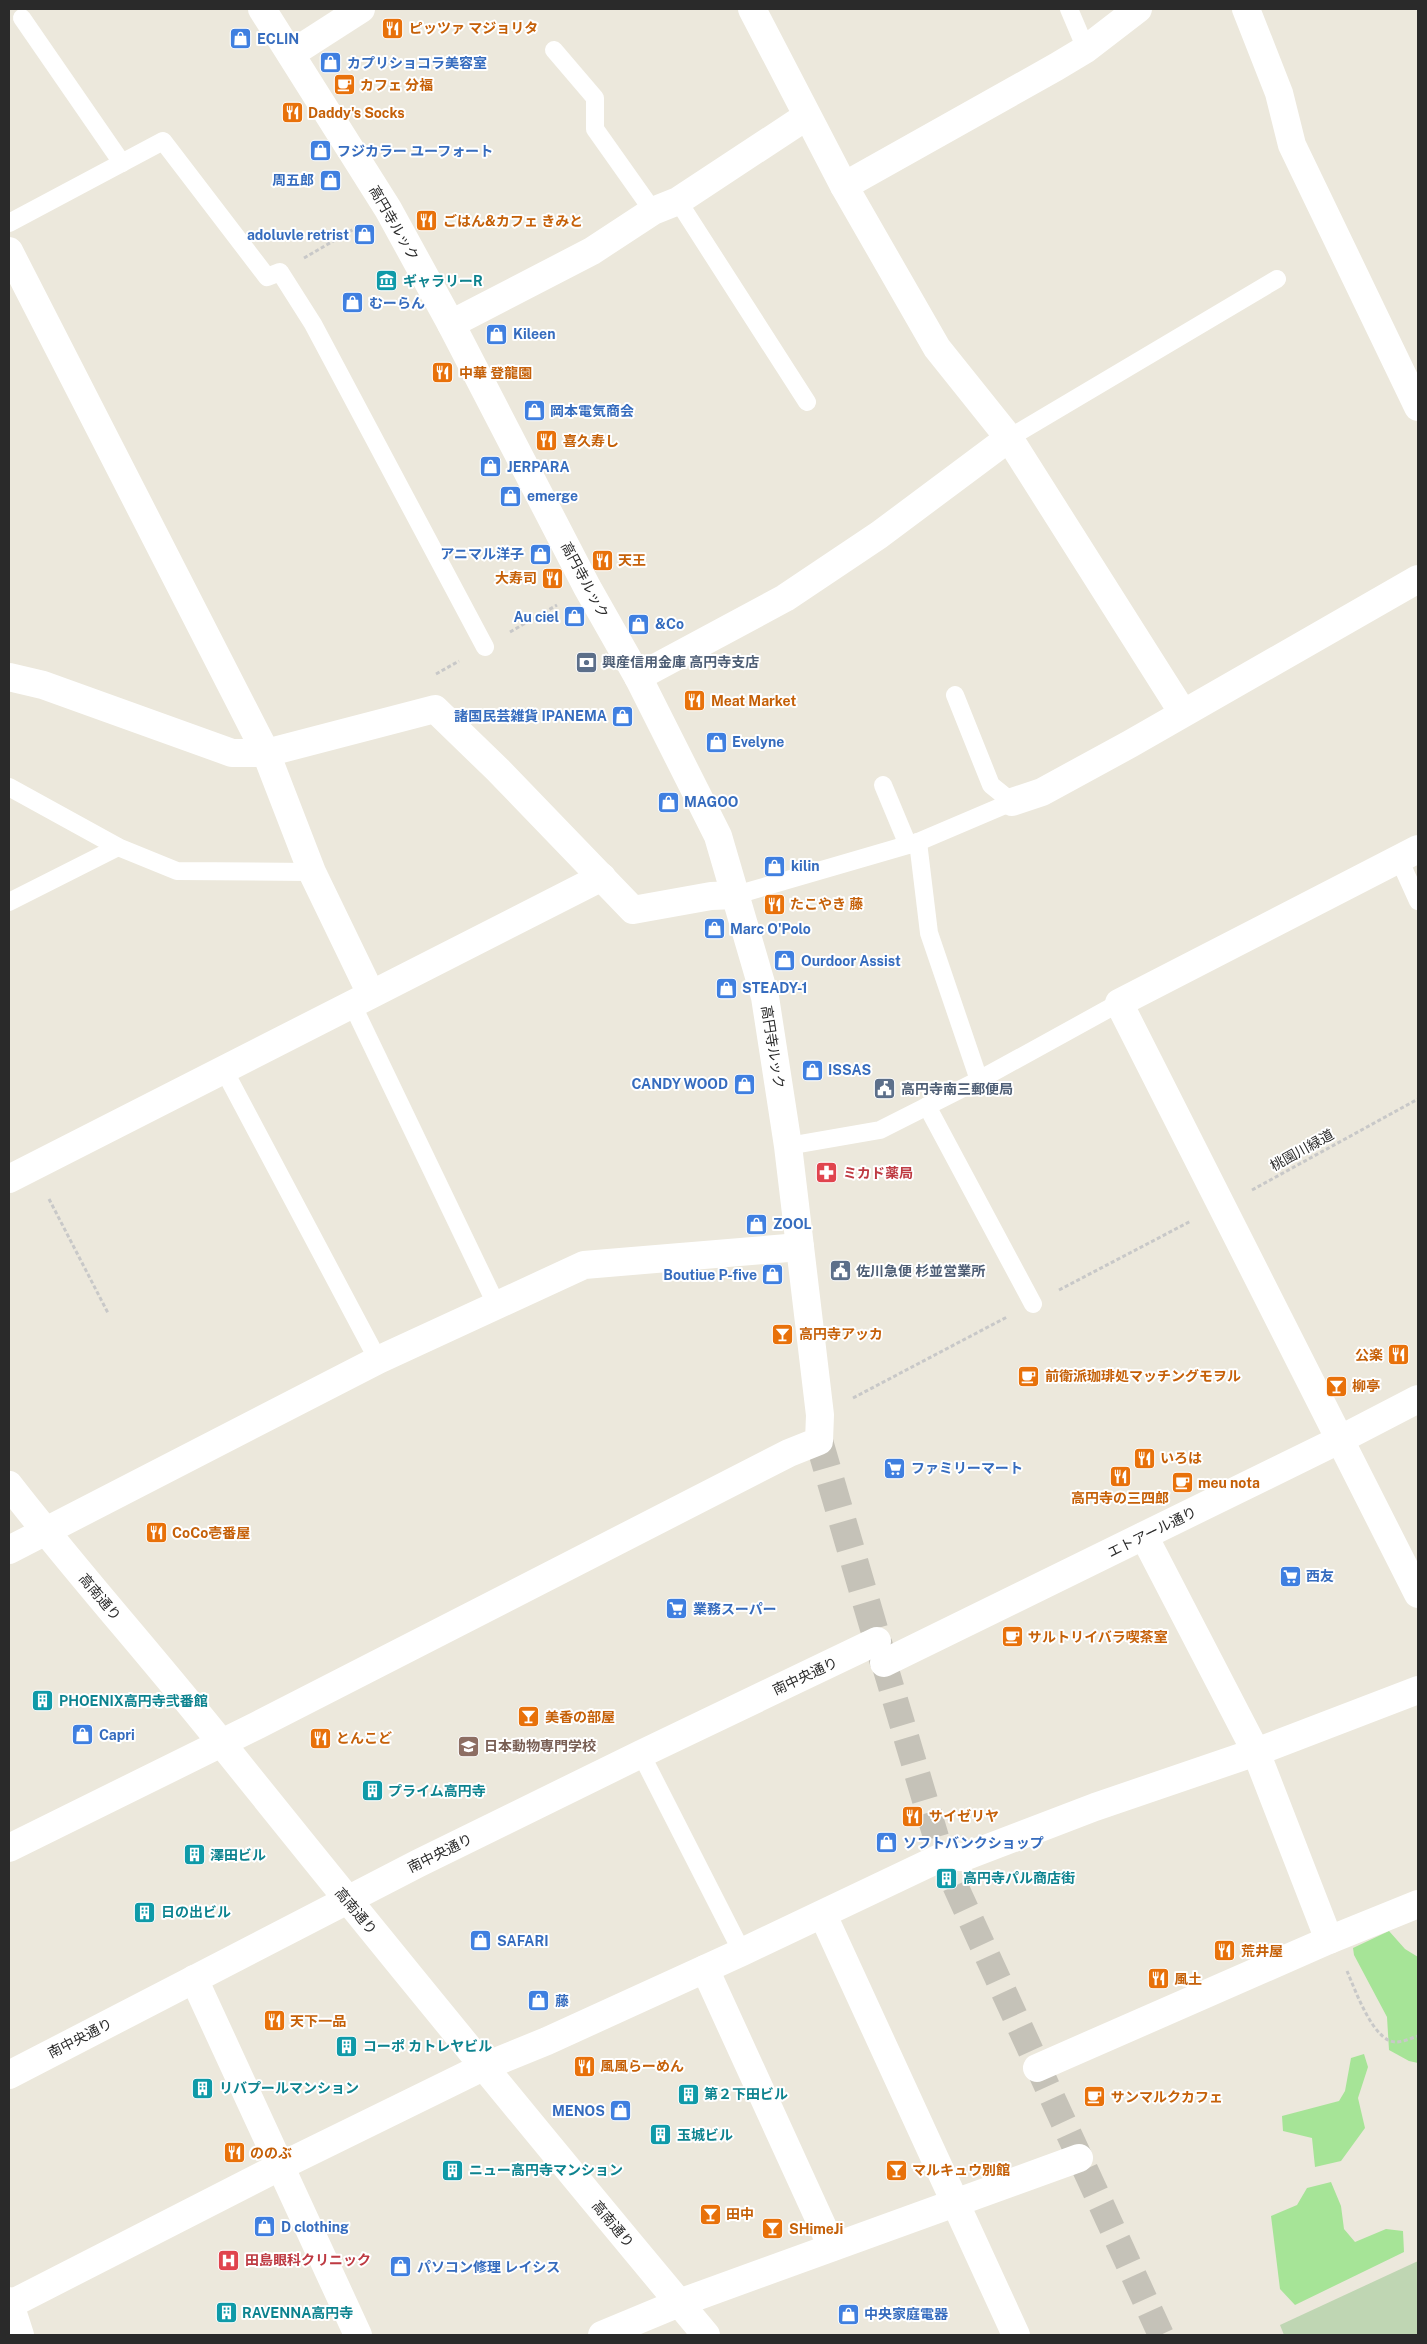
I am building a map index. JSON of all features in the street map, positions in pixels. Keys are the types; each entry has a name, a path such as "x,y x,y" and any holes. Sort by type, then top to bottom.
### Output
{"street":[{"name":"高円寺ルック","path":"222,1743 711,1492 789,1453 819,1442 820,1415 788,1146 766,997 718,836 638,677 388,209 262,9"},
{"path":"291,54 361,9"},
{"path":"752,9 844,186 937,348 1009,438 1183,713"},
{"path":"844,186 1086,49 1138,9"},
{"path":"1246,9 1279,93 1292,145 1418,408"},
{"path":"451,324 592,250 653,211 678,201 807,116"},
{"path":"9,251 15,279 266,753 362,1000"},
{"path":"638,677 785,598 879,535 1009,438"},
{"path":"1012,802 1042,792 1418,579"},
{"path":"9,677 43,685 232,753 266,753 435,709 633,910 711,896 736,895"},
{"path":"1408,854 1119,1003 1418,1594"},
{"path":"20,1173 602,877"},
{"path":"9,1550 378,1360 584,1265 800,1247"},
{"name":"エトアール通り","path":"881,1652 1144,1536 1418,1399"},
{"name":"高南通り","path":"9,1485 44,1531 222,1743 483,2067 706,2335"},
{"path":"1144,1536 1256,1752 1329,1940"},
{"name":"南中央通り","path":"9,2075 347,1900 641,1754 881,1652"},
{"path":"20,2335 9,2304 483,2067 547,2041 705,1969 823,1915 942,1857 964,1857 1095,1807 1256,1752 1418,1690"},
{"path":"9,1848 222,1743"},
{"path":"1038,2068 1329,1940 1418,1904"},
{"path":"823,1915 1016,2335"},
{"path":"705,1969 832,2247"},
{"path":"194,1979 358,2335"},
{"path":"602,2335 679,2303 1079,2158"}],"lane":[{"path":"1069,9 1086,49"},
{"path":"22,18 122,163"},
{"path":"554,50 595,98 595,129 653,211"},
{"path":"9,223 163,141 267,277 280,272 313,324 485,646"},
{"path":"678,201 807,402"},
{"path":"1009,438 1277,279"},
{"path":"736,895 913,843 1012,802 992,785 956,695"},
{"path":"883,785 913,843 929,934 979,1080"},
{"path":"9,787 118,847 177,871 312,872"},
{"path":"9,902 118,847"},
{"path":"1408,854 1418,901"},
{"path":"362,1000 496,1304"},
{"path":"788,1146 880,1130 979,1080 1119,1003"},
{"path":"224,1070 378,1360"},
{"path":"927,1106 1033,1304"},
{"path":"641,1754 742,1952"}],"path":[{"path":"280,272 388,209"},
{"name":"桃園川緑道","path":"1222,1205 1418,1099"},
{"path":"20,1173 108,1313"},
{"path":"1329,1940 1343,1961 1368,2017 1384,2038 1395,2042 1418,2036"}],"green space":[{"path":"1389,1931 1405,1949 1418,1957 1418,2063 1409,2061 1389,2050 1387,2017 1354,1955 1353,1948"},
{"path":"1364,2054 1368,2067 1358,2098 1365,2128 1341,2161 1315,2167 1312,2138 1283,2131 1282,2116 1339,2101 1345,2091 1351,2058"},
{"path":"1331,2182 1341,2206 1344,2229 1355,2242 1386,2229 1403,2231 1404,2252 1295,2305 1280,2289 1271,2216 1297,2205 1307,2188"},
{"path":"1418,2261 1418,2335 1284,2335 1280,2325"}],"tunnel":[{"path":"819,1441 884,1663"},
{"path":"884,1663 942,1857 1161,2335"}],"place":[{"name":"ピッツァ マジョリタ","path":"393,28"},
{"name":"ECLIN","path":"241,39"},
{"name":"カプリショコラ美容室","path":"331,63"},
{"name":"カフェ 分福","path":"344,85"},
{"name":"Daddy's Socks","path":"292,113"},
{"name":"フジカラー ユーフォート","path":"321,151"},
{"name":"周五郎","path":"330,180"},
{"name":"ごはん&カフェ きみと","path":"427,221"},
{"name":"adoluvle retrist","path":"365,235"},
{"name":"ギャラリーR","path":"387,281"},
{"name":"むーらん","path":"353,303"},
{"name":"Kileen","path":"497,334"},
{"name":"中華 登龍園","path":"443,373"},
{"name":"岡本電気商会","path":"534,411"},
{"name":"喜久寿し","path":"547,441"},
{"name":"JERPARA","path":"491,467"},
{"name":"emerge","path":"511,496"},
{"name":"アニマル洋子","path":"540,554"},
{"name":"天王","path":"602,560"},
{"name":"大寿司","path":"553,578"},
{"name":"Au ciel","path":"575,617"},
{"name":"&Co","path":"639,624"},
{"name":"興産信用金庫 高円寺支店","path":"586,662"},
{"name":"Meat Market","path":"695,701"},
{"name":"諸国民芸雑貨 IPANEMA","path":"623,716"},
{"name":"Evelyne","path":"716,742"},
{"name":"MAGOO","path":"668,802"},
{"name":"kilin","path":"775,866"},
{"name":"たこやき 藤","path":"774,904"},
{"name":"Marc O'Polo","path":"714,929"},
{"name":"Ourdoor Assist","path":"785,961"},
{"name":"STEADY-1","path":"726,988"},
{"name":"ISSAS","path":"812,1070"},
{"name":"CANDY WOOD","path":"744,1084"},
{"name":"高円寺南三郵便局","path":"885,1089"},
{"name":"ミカド薬局","path":"827,1173"},
{"name":"ZOOL","path":"757,1224"},
{"name":"佐川急便 杉並営業所","path":"840,1271"},
{"name":"Boutiue P-five","path":"773,1275"},
{"name":"高円寺アッカ","path":"783,1334"},
{"name":"公楽","path":"1399,1355"},
{"name":"前衛派珈琲処マッチングモヲル","path":"1029,1376"},
{"name":"柳亭","path":"1336,1386"},
{"name":"いろは","path":"1144,1458"},
{"name":"ファミリーマート","path":"895,1468"},
{"name":"高円寺の三四郎","path":"1120,1476"},
{"name":"meu nota","path":"1182,1483"},
{"name":"CoCo壱番屋","path":"156,1533"},
{"name":"西友","path":"1290,1576"},
{"name":"業務スーパー","path":"677,1609"},
{"name":"サルトリイバラ喫茶室","path":"1012,1637"},
{"name":"PHOENIX高円寺弐番館","path":"43,1701"},
{"name":"美香の部屋","path":"529,1717"},
{"name":"Capri","path":"83,1735"},
{"name":"とんこど","path":"320,1738"},
{"name":"日本動物専門学校","path":"468,1746"},
{"name":"プライム高円寺","path":"372,1791"},
{"name":"サイゼリヤ","path":"913,1816"},
{"name":"ソフトバンクショップ","path":"887,1843"},
{"name":"澤田ビル","path":"194,1855"},
{"name":"高円寺パル商店街","path":"947,1878"},
{"name":"日の出ビル","path":"145,1912"},
{"name":"SAFARI","path":"481,1941"},
{"name":"荒井屋","path":"1225,1951"},
{"name":"風土","path":"1158,1979"},
{"name":"藤","path":"539,2001"},
{"name":"天下一品","path":"274,2021"},
{"name":"コーポ カトレヤビル","path":"347,2046"},
{"name":"風風らーめん","path":"584,2066"},
{"name":"リバプールマンション","path":"203,2088"},
{"name":"第２下田ビル","path":"688,2094"},
{"name":"サンマルクカフェ","path":"1095,2097"},
{"name":"MENOS","path":"621,2111"},
{"name":"玉城ビル","path":"661,2135"},
{"name":"ののぶ","path":"234,2153"},
{"name":"ニュー高円寺マンション","path":"453,2170"},
{"name":"マルキュウ別館","path":"896,2170"},
{"name":"田中","path":"710,2214"},
{"name":"D clothing","path":"265,2227"},
{"name":"SHimeJi","path":"773,2229"},
{"name":"田島眼科クリニック","path":"229,2260"},
{"name":"パソコン修理 レイシス","path":"401,2267"},
{"name":"RAVENNA高円寺","path":"226,2313"},
{"name":"中央家庭電器","path":"848,2314"}]}
